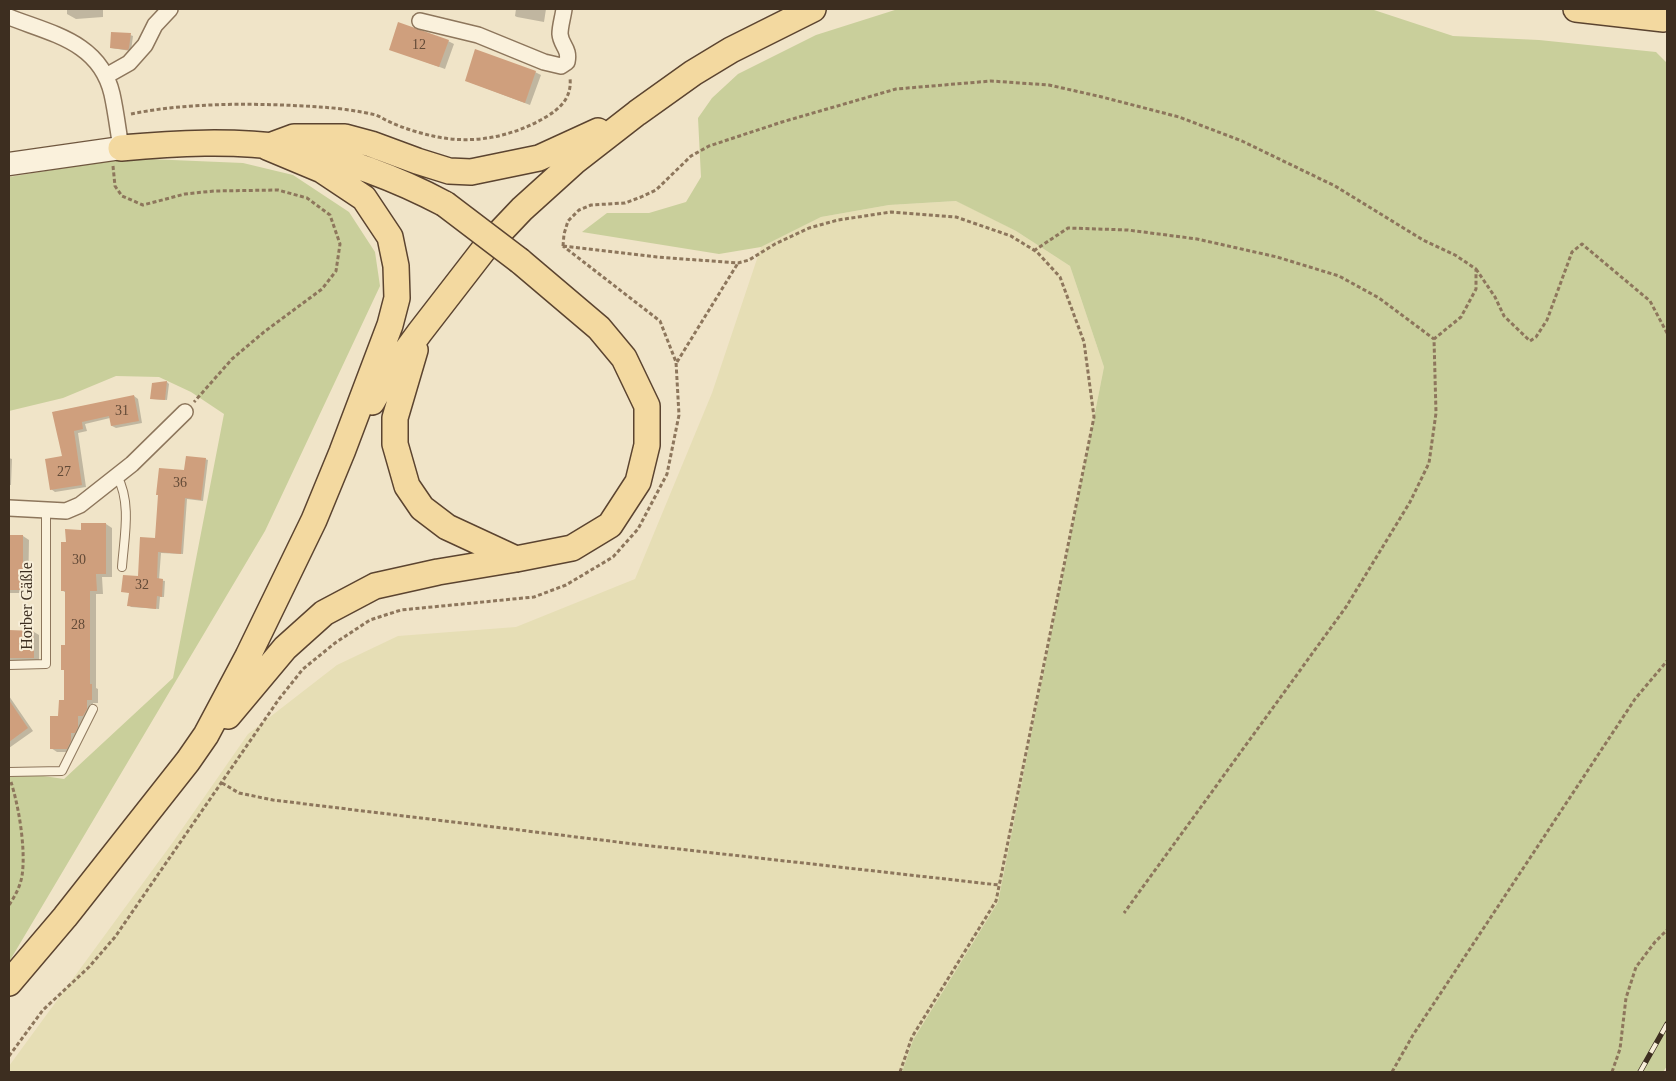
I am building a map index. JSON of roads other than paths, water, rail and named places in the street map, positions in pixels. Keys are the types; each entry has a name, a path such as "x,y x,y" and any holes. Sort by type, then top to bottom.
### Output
{"main road":[{"path":"342,452 384,381 420,332 484,248 522,209 574,162 637,113 693,73 731,50 813,9"},
{"path":"1576,9 1664,19 1666,9"},
{"path":"267,147 294,138 344,137 371,144 449,171 471,172 539,158 637,113"},
{"path":"9,164 116,149 212,144 288,148 339,161 402,183 445,204 520,261 599,328 624,358 647,406 647,445 638,482 610,525 572,548 516,560 438,572 376,586 324,613 285,648 215,731 206,735"},
{"path":"9,983 65,917 188,761 206,735 248,656 314,520 390,325 397,298 396,266 390,237 364,198 322,170 267,147"},
{"path":"420,332 395,418 395,444 407,486 422,508 447,527 516,560"}],"street":[{"path":"106,76 129,63 145,45 155,25 170,9"},
{"path":"420,21 478,35 544,62 561,66 567,62 568,54 567,47 562,42 560,34 564,9"},
{"path":"9,17 74,43 91,55 106,76 112,93 116,149"},
{"path":"9,508 66,511 80,505 118,476 153,445 185,412"}],"lane":[{"path":"118,476 126,503 122,568"},
{"name":"Horber Gäßle","path":"9,665 46,664 46,511"},
{"path":"9,772 62,771 94,709"}],"railway":[{"path":"1640,1072 1667,1024"}]}
